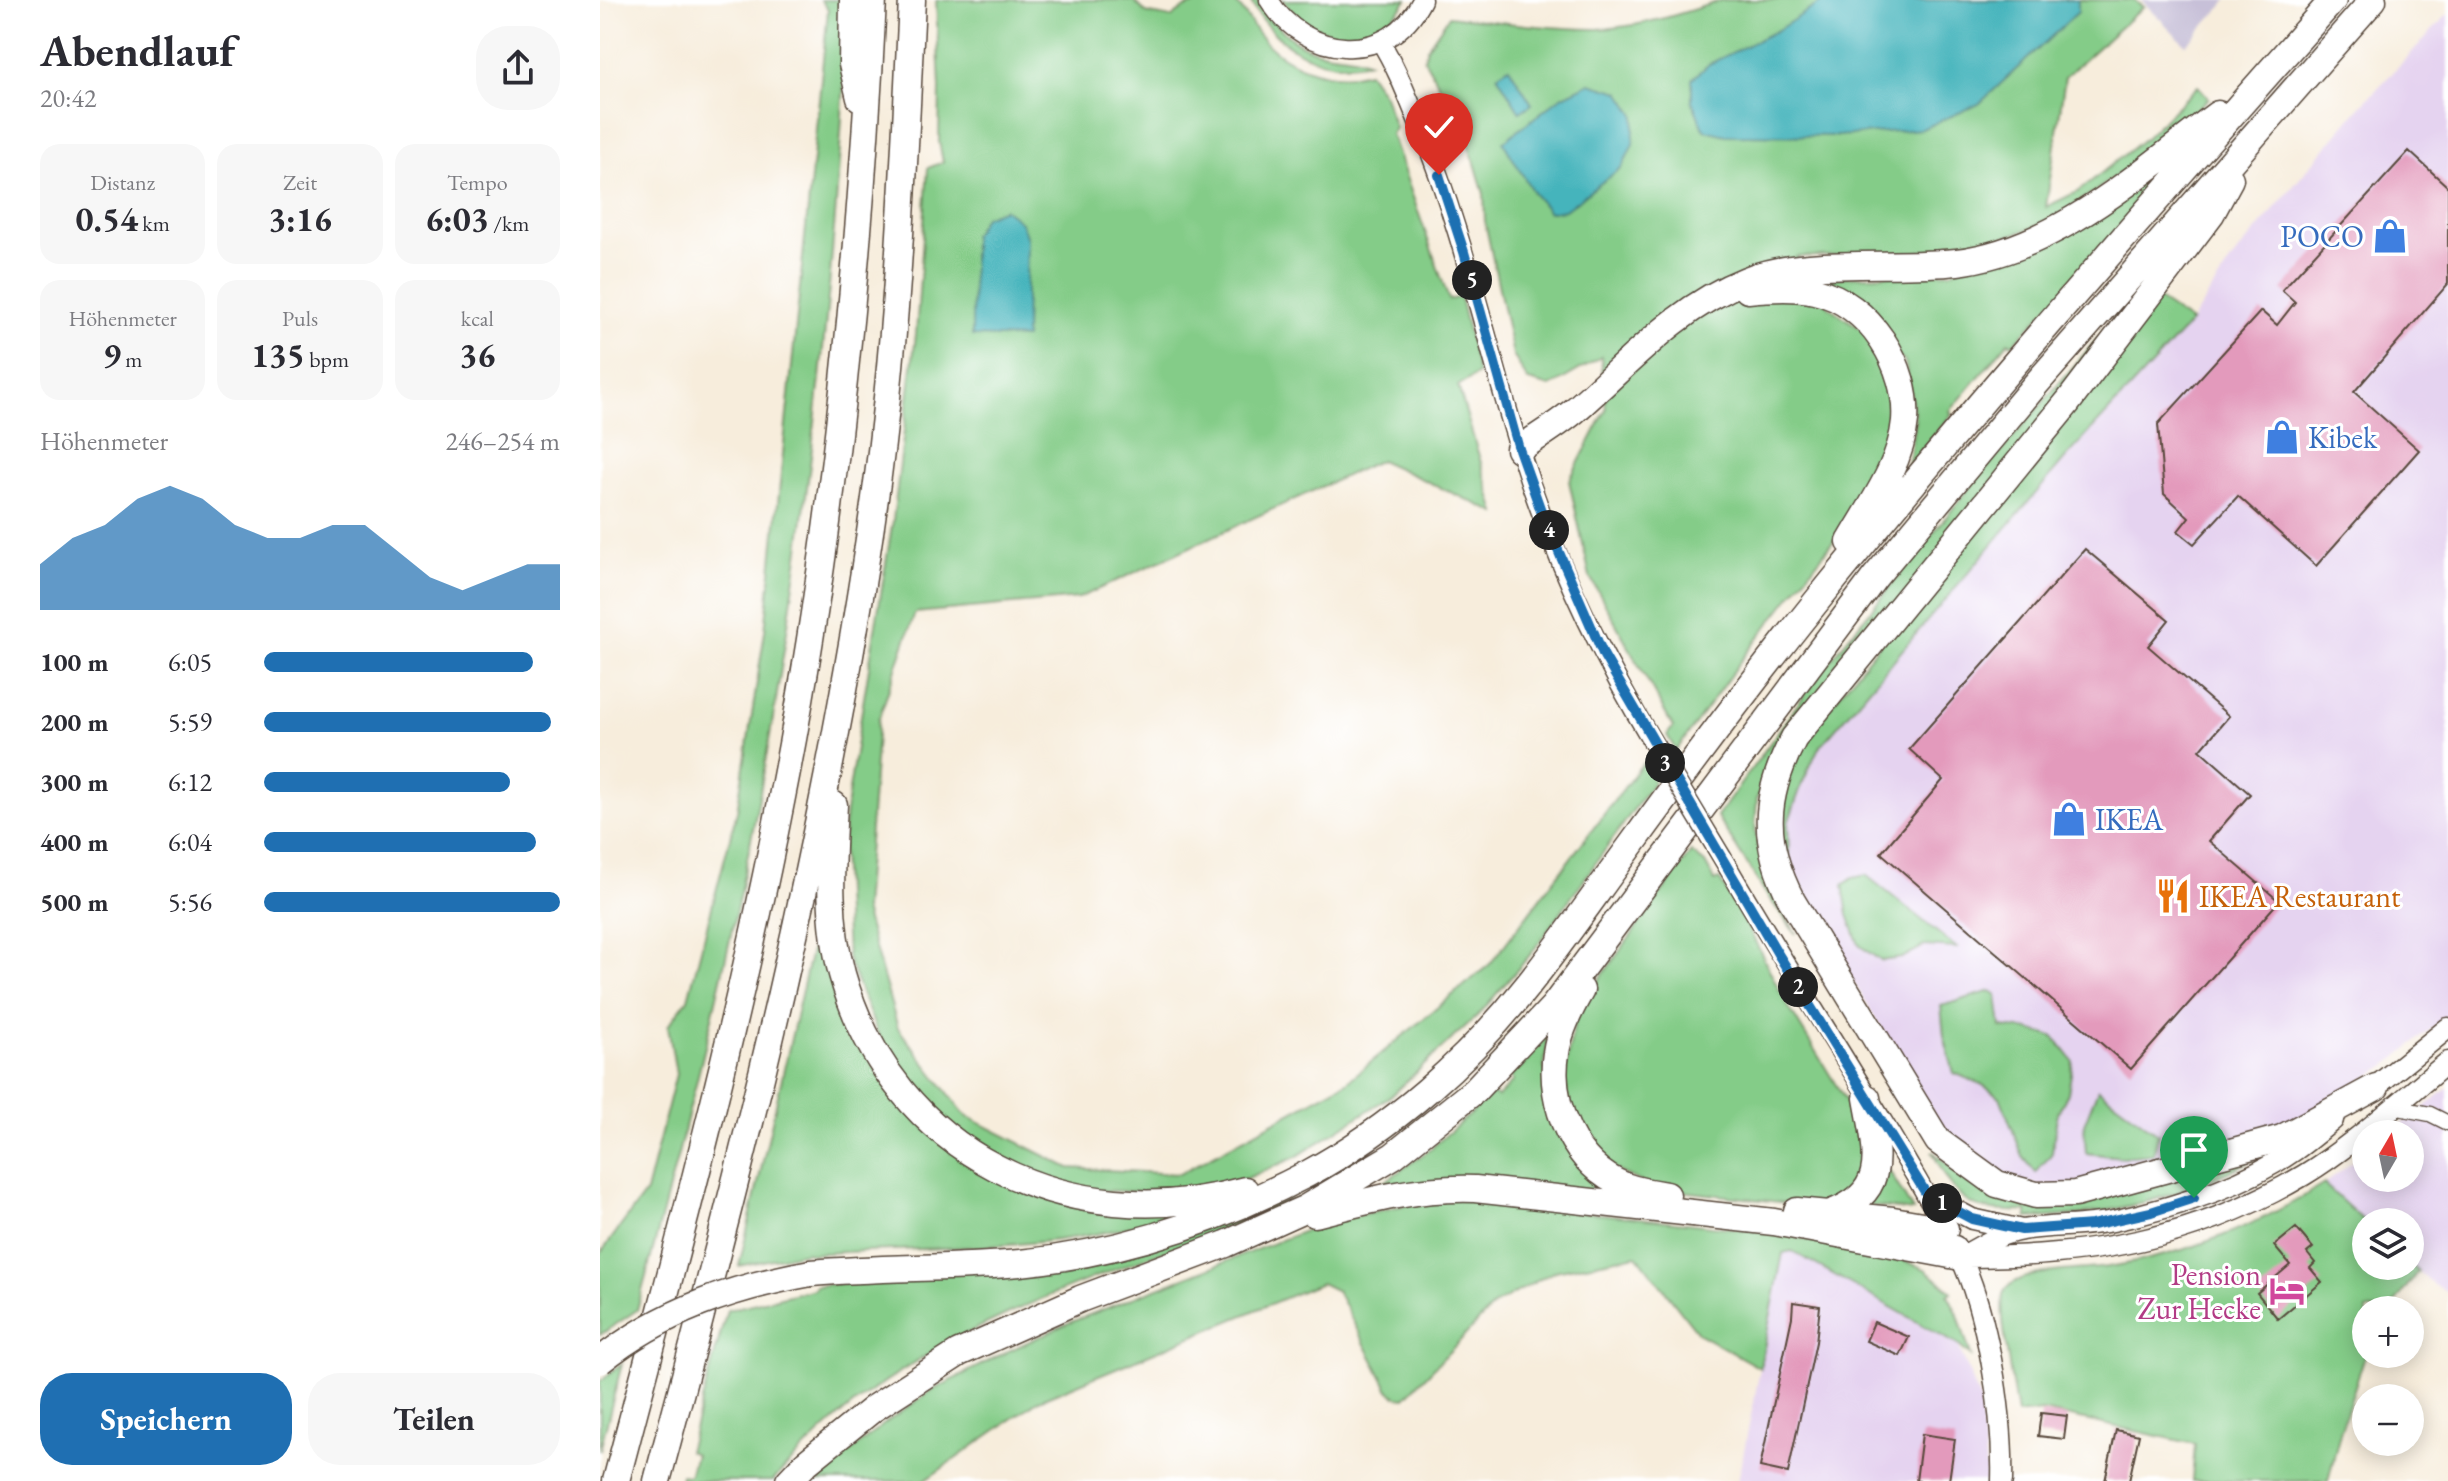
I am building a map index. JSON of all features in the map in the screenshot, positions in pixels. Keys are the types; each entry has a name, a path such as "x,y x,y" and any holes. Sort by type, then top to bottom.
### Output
{"highway":[{"path":"853,0 852,64 867,125"},
{"path":"616,1481 734,1024 783,796 814,611 842,412 867,125 873,0"},
{"path":"657,1481 770,1044 837,724 873,512 889,377 898,272 912,0"},
{"path":"600,1361 654,1324 736,1289 811,1273 1022,1262 1114,1247 1213,1217 1310,1172 1419,1097 1493,1026 1528,986 1815,604 2015,365 2333,0"},
{"path":"789,1481 806,1463 874,1408 959,1353 1080,1299 1226,1244 1306,1208 1381,1165 1462,1101 1514,1051 1553,1007 1875,577 2036,384 2373,0"},
{"path":"1519,449 1573,411 1676,318 1712,296 1748,279 1783,270 1960,261 2040,237 2076,216 2256,85"},
{"path":"2258,131 2211,214 2068,402 1794,738 1772,787 1770,833 1778,870 1792,901 1938,1141 1997,1184 2036,1195 2075,1194 2282,1138 2384,1097"},
{"path":"1712,296 1780,288 1816,291 1841,302 1863,318 1882,340 1899,370 1905,422 1897,454 1890,473 1815,604"},
{"path":"837,724 831,870 834,925 841,970 859,1020 878,1057 903,1092 933,1124 973,1154 1026,1183 1096,1201 1174,1204 1220,1197 1310,1172"},
{"path":"1624,909 1572,1006 1556,1050 1557,1098 1569,1133 1596,1167 1627,1187 1664,1195 1893,1220 1945,1229"},
{"path":"1828,1214 1843,1209 1861,1196 1875,1173 1877,1156 1867,1098"},
{"path":"1262,1228 1393,1194 1450,1188 1475,1189 1774,1222 1961,1257"}],"main road":[{"path":"1961,1257 2076,1253 2141,1242 2204,1223 2257,1200 2306,1173 2384,1097 2448,1028"},
{"path":"1927,1195 1972,1219 2022,1230 2068,1228 2127,1218 2180,1203 2235,1182 2448,1062"},
{"path":"1945,1229 1961,1257 1974,1293 1996,1393 2002,1481"},
{"path":"1961,1257 1995,1239 2022,1230"}],"street":[{"path":"1269,0 1291,28 1306,38 1343,48 1380,41 1408,21 1422,0"},
{"path":"1380,41 1396,68 1439,175 1464,252 1519,449 1580,605 1604,656 1778,954 1945,1229"},
{"path":"2384,1097 2448,1123"}],"shaded area":[{"path":"2141,0 2228,0 2186,45"},
{"path":"2448,14 2448,1015 2390,1063 2292,1126 2060,1187 2024,1183 1974,1161 1940,1125 1800,893 1789,862 1788,823 1802,784 1818,749 2064,460 2191,322 2232,259 2359,108"},
{"path":"2448,1088 2448,1292 2424,1277 2424,1208 2352,1210 2324,1184 2352,1163 2352,1192 2424,1192 2424,1120 2408,1120"},
{"path":"1792,1251 1958,1345 1980,1400 1987,1481 1738,1481 1783,1253"}],"green space":[{"path":"821,0 848,0 843,101 817,403 775,703 758,803 718,994 637,1310 600,1335 600,1254 646,1192 676,1074 668,1026 688,999 737,811 765,631 828,10"},
{"path":"936,0 1133,0 1146,13 1171,18 1192,5 1235,2 1267,44 1292,62 1322,73 1353,75 1368,72 1384,95 1395,128 1391,134 1449,300 1460,297 1478,374 1458,386 1496,513 1380,460 1079,598 915,613 878,721 864,910 898,1028 966,1116 1069,1168 1179,1174 1347,1082 1490,964 1643,763 1654,781 1531,954 1480,1013 1392,1095 1296,1157 1236,1183 1193,1194 1068,1189 965,1141 886,1054 847,958 842,848 847,802 893,520 916,334 928,168 943,162 939,142"},
{"path":"1250,0 1256,0 1286,34 1303,46 1369,62 1332,64 1299,52 1271,30"},
{"path":"1283,0 1407,0 1379,26 1345,34 1328,32 1311,25 1296,15"},
{"path":"1723,0 2134,0 2143,7 2065,77 2046,207 2079,191 2145,138 2198,86 2209,98 2114,178 2066,210 2028,229 1993,240 1937,250 1796,257 1829,307 1864,331 1891,377 1896,423 1877,485 1745,655 1676,751 1667,735 1673,727 1590,577 1569,481 1606,410 1601,357 1550,387 1528,381 1513,355 1485,222 1484,194 1475,163 1457,116 1424,59 1427,48 1449,16 1597,29 1645,23"},
{"path":"2175,156 2098,253 2013,344 2008,342 1908,467 1915,419 1905,362 1805,279 1951,272"},
{"path":"2149,278 1757,797 1755,830 1758,848 1777,899 1796,934 1766,894 1717,817 1820,673 1967,491"},
{"path":"2157,299 2191,322 2064,460 1818,749 1788,823 1789,862 1777,835 1794,751"},
{"path":"1691,852 1705,863 1715,881 1719,879 1745,921 1785,1001 1864,1131 1866,1178 1824,1207 1654,1188 1609,1167 1576,1129 1563,1078 1575,1021 1594,987"},
{"path":"1866,875 1957,948 1924,946 1902,958 1881,961 1859,945 1848,915 1843,885 1853,878"},
{"path":"824,894 850,1019 974,1163 1171,1214 1128,1227 1038,1242 807,1252 739,1266"},
{"path":"1991,991 1997,995 2001,1027 2054,1037 2073,1061 2068,1093 2057,1115 2052,1153 2036,1173 2023,1157 2000,1097 1981,1084 1954,1073 1944,1036 1941,1006"},
{"path":"1546,1037 1544,1068 1617,1195 1377,1187 1428,1151 1493,1094 1498,1097 1513,1081 1510,1076 1522,1067"},
{"path":"2098,1089 2158,1134 2154,1154 2121,1157 2086,1153 2084,1124"},
{"path":"1932,1151 1960,1176 2008,1197 2258,1157 2203,1183 2146,1202 2088,1214 2027,1218 2027,1211 1990,1210 1967,1201 1949,1183"},
{"path":"1887,1167 1913,1211 1864,1205"},
{"path":"2324,1184 2352,1210 2352,1280 2412,1280 2400,1296 2352,1296 2352,1368 2361,1368 2356,1384 2352,1384 2352,1396 2328,1481 2192,1481 2195,1444 2043,1411 2017,1414 2002,1301 2004,1292 2011,1284 2036,1275 2108,1267 2193,1247 2274,1213"},
{"path":"1443,1197 1768,1232 1898,1258 1925,1269 1952,1292 1948,1295 1957,1312 1971,1356 1958,1345 1792,1251 1783,1253 1760,1368 1699,1334 1637,1255 1555,1271 1494,1305 1405,1398 1397,1397 1389,1390 1337,1291 1321,1283 1039,1400 924,1481 815,1481 884,1424 931,1391 1066,1324 1330,1221"},
{"path":"1292,1198 1267,1212 1052,1294 949,1343 853,1405 773,1481 680,1481 681,1475 689,1476 695,1454 688,1451 727,1310 814,1289 815,1286 863,1281 1260,1209"},
{"path":"622,1364 600,1450 600,1381"}],"water":[{"path":"1825,0 2078,0 2078,12 1979,104 1922,129 1838,136 1726,135 1704,130 1692,101 1692,79 1709,64 1776,31"},
{"path":"1509,67 1532,104 1520,112 1497,75"},
{"path":"1590,83 1620,92 1635,115 1633,144 1622,167 1565,210 1549,212 1534,194 1503,142 1561,97"},
{"path":"1004,209 1021,222 1027,239 1025,338 972,336 973,235 984,217"}],"building":[{"name":"Kibek","path":"2409,151 2448,187 2448,284 2354,392 2419,450 2316,566 2238,496 2194,544 2178,531 2189,517 2164,494 2158,424 2261,311 2277,325 2295,302 2282,290"},
{"name":"IKEA","path":"2085,549 2169,620 2148,646 2229,716 2200,750 2250,794 2209,841 2279,901 2131,1069 1881,853 1943,780 1909,749"},
{"path":"2296,1228 2313,1248 2307,1253 2315,1263 2310,1268 2322,1282 2278,1319 2257,1293 2290,1265 2274,1246"},
{"path":"1793,1302 1820,1306 1816,1342 1788,1473 1760,1467"},
{"path":"1874,1322 1909,1337 1900,1356 1866,1341"},
{"path":"2041,1413 2067,1416 2064,1439 2038,1436"},
{"path":"2116,1430 2139,1435 2129,1481 2105,1481"},
{"path":"1922,1434 1955,1439 1949,1481 1916,1481"}],"place":[{"name":"POCO","path":"2390,236"},
{"name":"Kibek","path":"2282,437"},
{"name":"IKEA","path":"2069,819"},
{"name":"IKEA Restaurant","path":"2173,896"},
{"name":"Pension Zur Hecke","path":"2287,1291"}],"route":[{"path":"1439,175 1464,252 1519,449 1541,511 1604,656 1778,954 1927,1195 1972,1219 2022,1230 2092,1225 2151,1212 2194,1198"}]}
